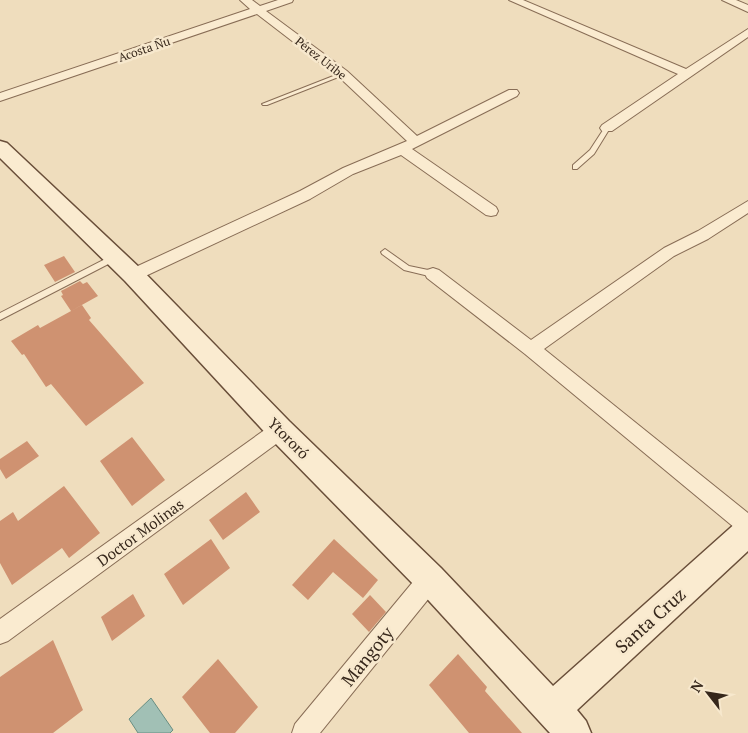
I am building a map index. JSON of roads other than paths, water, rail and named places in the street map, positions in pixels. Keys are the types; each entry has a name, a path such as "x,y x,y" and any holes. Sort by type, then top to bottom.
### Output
{"street":[{"name":"Pérez Uribe","path":"245,0 343,74 415,142"},
{"name":"Acosta Ñu","path":"0,97 288,0"},
{"path":"514,0 686,74"},
{"path":"727,0 748,9"},
{"path":"607,128 748,32"},
{"path":"124,266 305,195 348,171 402,149 513,93"},
{"name":"Ytororó","path":"0,147 124,266 280,430 430,579 563,721"},
{"path":"402,149 491,211"},
{"path":"530,349 669,252 703,234 748,206"},
{"path":"433,274 530,349 748,526"},
{"name":"Doctor Molinas","path":"0,633 280,430"},
{"name":"Santa Cruz","path":"563,721 748,531"},
{"name":"Mangoty","path":"304,733 430,579"}],"lane":[{"path":"265,104 343,74"},
{"path":"575,167 592,152 607,128"},
{"path":"385,252 407,268 433,274"},
{"path":"0,317 124,266"}],"water":[{"path":"151,698 173,730 170,733 138,733 129,719"}]}
